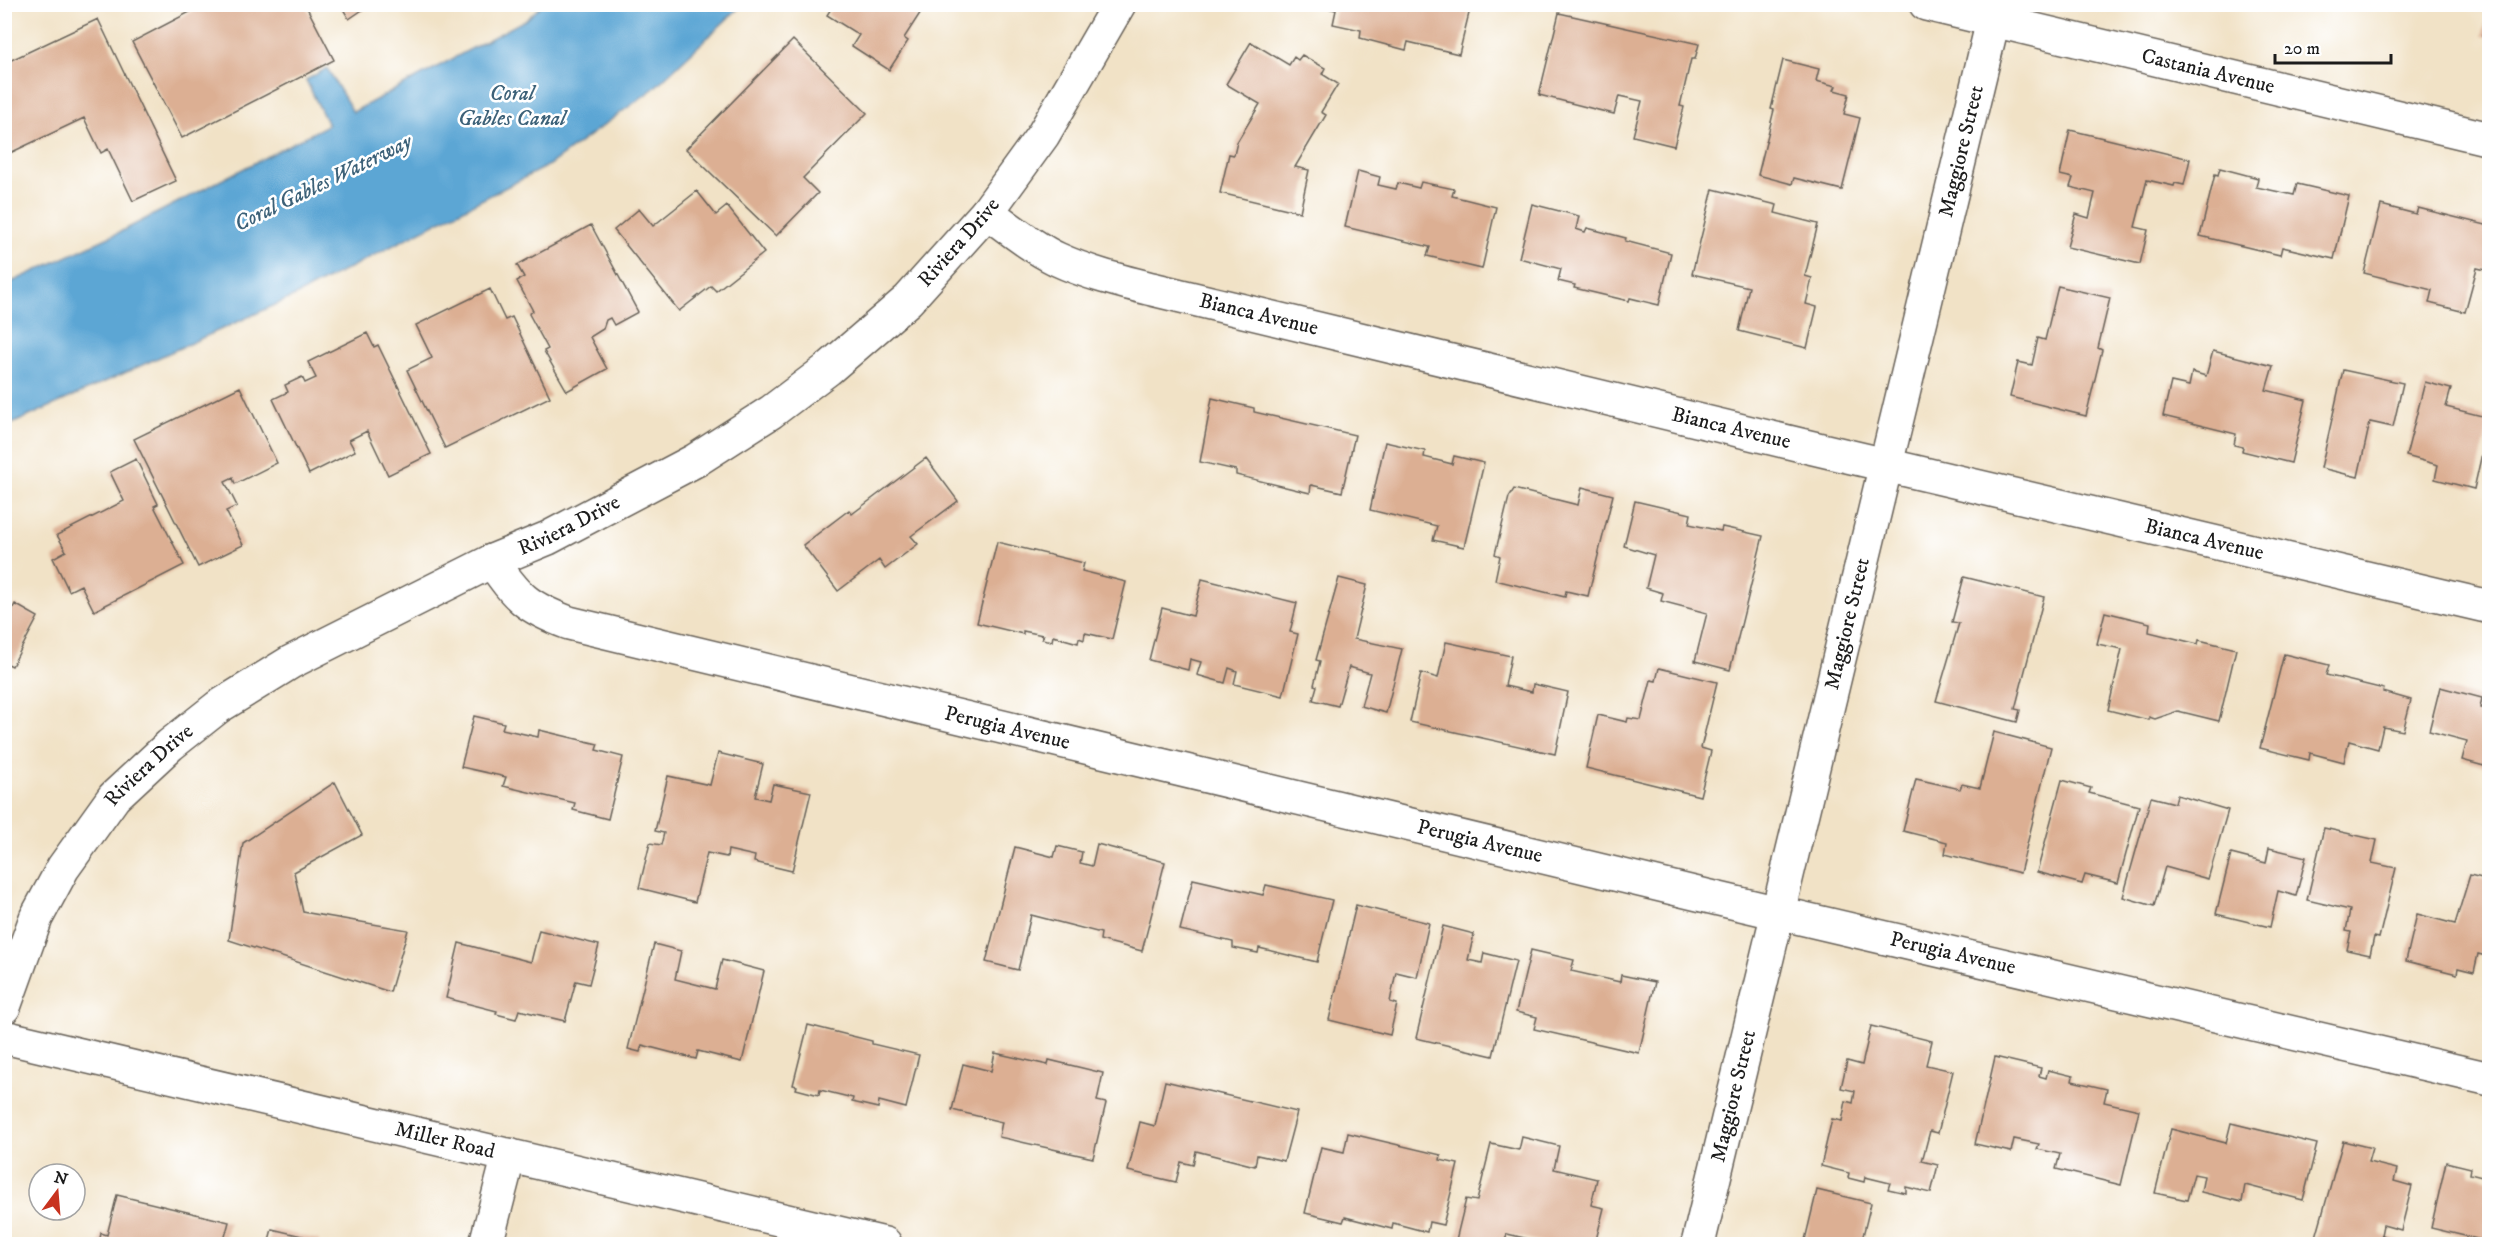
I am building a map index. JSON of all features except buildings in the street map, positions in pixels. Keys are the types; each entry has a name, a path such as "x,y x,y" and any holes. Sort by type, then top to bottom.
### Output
{"street":[{"name":"Riviera Drive","path":"4,1007 26,941 48,892 114,797 136,775 194,726 265,677 314,649 492,561 548,538 653,484 771,412 828,369 881,325 938,267 987,212 1043,135 1119,4"},
{"name":"Castania Avenue","path":"1926,4 1995,13 2490,139"},
{"name":"Maggiore Street","path":"1698,1245 1995,13"},
{"name":"Bianca Avenue","path":"987,212 1056,259 1122,281 2490,607"},
{"name":"Perugia Avenue","path":"492,561 515,594 533,607 569,623 1779,913 2490,1079"},
{"name":"Miller Road","path":"4,1037 885,1245"},
{"path":"486,1245 509,1155"}],"water":[{"name":"Coral Gables Canal","path":"543,4 742,5 653,89 549,165 295,296 5,427 5,285 120,232 328,125 306,80 327,68 353,112 527,19"}],"water label":[{"name":"Coral Gables Waterway","path":"323,183"}]}
